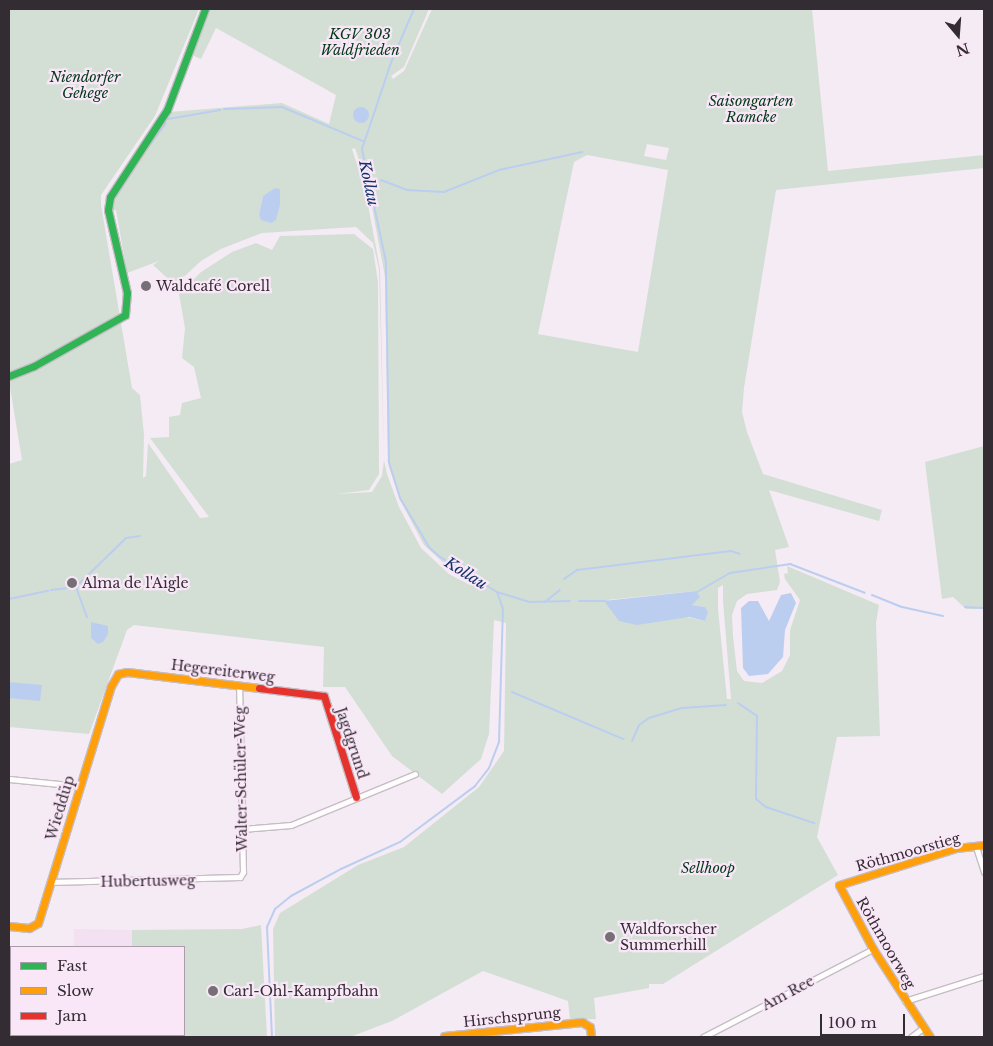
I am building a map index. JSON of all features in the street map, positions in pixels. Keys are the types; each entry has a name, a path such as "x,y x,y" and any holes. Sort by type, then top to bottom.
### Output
{"street":[{"path":"9,376 34,366 125,315 127,293 108,210 110,198 165,113 204,9"},
{"name":"Hegereiterweg","path":"118,674 239,685 324,696"},
{"name":"Wieddüp","path":"9,926 29,928 38,923 114,678 118,674"},
{"name":"Walter-Schüler-Weg","path":"239,685 243,872"},
{"name":"Jagdgrund","path":"324,696 356,797"},
{"path":"242,829 292,825 415,774"},
{"path":"9,779 80,786"},
{"name":"Röthmoorstieg","path":"839,885 956,848 984,845"},
{"path":"976,846 984,872"},
{"name":"Hubertusweg","path":"50,882 235,879 243,872"},
{"name":"Röthmoorweg","path":"839,885 873,948 905,1001 930,1037"},
{"name":"Am Ree","path":"703,1037 873,948"},
{"path":"905,1001 984,976"},
{"name":"Hirschsprung","path":"444,1036 582,1022 590,1027 591,1037"},
{"path":"911,1037 923,1028"}],"shaded area":[{"path":"74,929 132,930 132,946 74,946"},
{"path":"10,1001 10,1036 141,1037 9,1037"}],"green space":[{"path":"9,9 199,9 155,116 101,195 101,205 132,388 140,395 144,435 143,478 146,476 148,443 200,518 209,517 150,438 169,437 169,417 180,415 182,403 201,398 194,367 182,358 185,328 179,294 201,272 232,252 256,243 272,250 280,236 354,234 373,249 378,282 379,474 369,490 337,494 372,492 382,476 384,460 379,269 373,243 356,227 262,233 221,249 201,261 175,285 153,265 159,261 127,273 116,210 112,210 113,198 169,112 282,103 329,124 336,95 216,28 201,59 190,54 207,9 429,9 404,67 391,76 393,79 404,71 432,9 812,9 828,171 984,155 984,168 776,190 744,388 742,412 747,432 763,474 882,510 879,521 769,490 789,547 775,550 780,582 777,590 747,594 737,601 732,615 737,671 744,681 762,683 782,671 790,655 790,630 800,600 785,579 784,574 788,573 787,566 879,605 876,623 880,736 837,737 817,837 838,875 663,984 649,984 649,988 594,998 596,1019 570,1020 568,1001 483,971 392,1021 350,1037 275,1037 273,929 280,913 358,865 404,847 479,787 504,751 506,623 494,620 489,734 481,759 442,794 392,756 345,687 323,687 324,647 134,625 127,630 89,734 9,727 9,464 22,460 9,381","holes":["647,144 669,148 666,160 644,156","355,148 369,191 385,277 388,464 400,500 424,545 448,567 478,584 470,585 449,574 421,548 399,507 387,474 384,460 380,269 365,189 352,149","587,155 668,170 638,352 538,334 574,162","280,190 280,205 259,214 263,196","723,585 731,699 727,699 718,609 718,588","696,591 692,605 705,607 705,621 607,600"]},
{"path":"984,446 984,609 966,609 953,597 942,599 925,462"},
{"name":"Carl-Ohl-Kampfbahn","path":"261,925 267,1037 141,1037 185,1036 185,946 132,946 132,930 242,929"}],"water":[{"path":"361,107 367,109 369,115 367,121 361,123 355,121 353,115 355,109"},
{"path":"275,188 280,189 280,205 276,220 271,223 261,220 259,214 263,196"},
{"path":"696,591 700,597 692,605 705,607 708,612 705,621 689,617 637,625 619,621 604,601"},
{"path":"791,593 796,603 785,630 783,657 768,674 749,676 743,668 741,608 749,601 758,601 769,621 781,595"},
{"path":"91,622 108,626 108,634 103,642 98,644 91,638"},
{"path":"9,682 42,685 40,701 9,698"}],"waterway":[{"name":"Kollau","path":"272,1037 267,927 275,909 291,896 341,869 400,842 475,786 489,768 499,742 503,609 497,592 440,557 429,547 400,498 389,461 386,262 362,149 392,60 414,9"},
{"path":"701,9 710,9"},
{"path":"224,109 282,107 363,141"},
{"path":"168,119 220,110"},
{"path":"132,169 166,123"},
{"path":"381,180 407,190 444,192 499,170 582,152"},
{"path":"80,583 126,538 140,536"},
{"path":"564,579 577,570 731,551 740,554"},
{"path":"697,592 730,573 790,564 865,593"},
{"path":"51,590 76,587 87,617"},
{"path":"545,602 560,590"},
{"path":"9,599 48,591"},
{"path":"497,592 529,602 570,601"},
{"path":"872,595 902,607 943,616"},
{"path":"579,601 605,601"},
{"path":"965,607 984,608"},
{"path":"512,692 623,739"},
{"path":"738,703 757,716 756,799 766,807 814,823"},
{"path":"632,741 639,725 649,718 682,708 726,705"}],"traffic: fast":[{"path":"9,376 34,366 125,315 127,293 108,210 110,197 167,110 205,9"}],"traffic: slow":[{"path":"9,926 29,928 38,923 111,686 118,674 127,672 259,688"},
{"path":"930,1037 873,949 839,885 956,848 984,845"},
{"path":"444,1036 582,1022 590,1027 591,1037"}],"traffic: jam":[{"path":"259,688 324,696 356,797"}],"place":[{"name":"Waldcafé Corell","path":"146,286"},
{"name":"Alma de l'Aigle","path":"72,583"},
{"name":"Waldforscher Summerhill","path":"610,937"},
{"name":"Carl-Ohl-Kampfbahn","path":"213,991"}],"park label":[{"name":"KGV 303 Waldfrieden","path":"360,42"},
{"name":"Niendorfer Gehege","path":"85,86"},
{"name":"Saisongarten Ramcke","path":"751,109"},
{"name":"Sellhoop","path":"708,868"}]}
